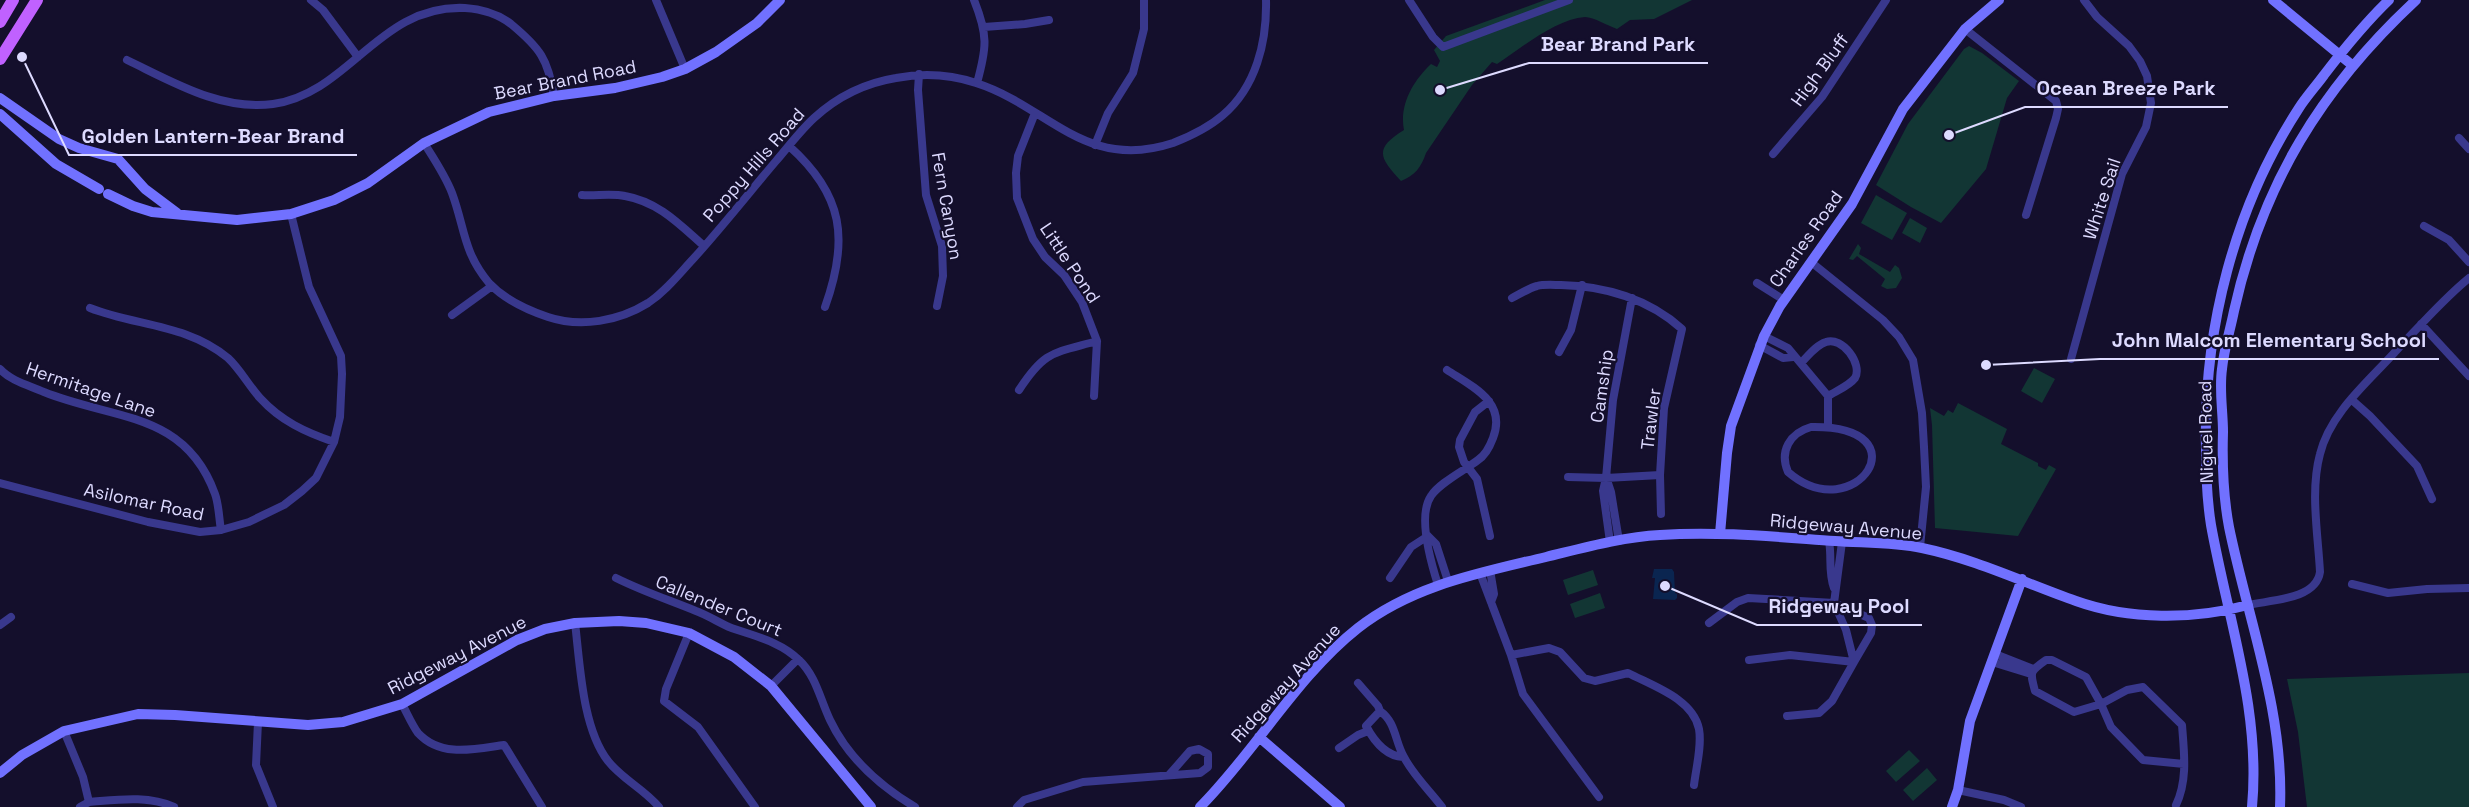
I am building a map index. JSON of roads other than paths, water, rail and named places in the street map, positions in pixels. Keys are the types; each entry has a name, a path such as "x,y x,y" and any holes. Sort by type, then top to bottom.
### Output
{"main road":[{"path":"0,22 13,0"},
{"path":"0,59 37,0"}],"street":[{"path":"311,0 323,10 358,57"},
{"path":"656,0 685,69"},
{"name":"Bear Brand Road","path":"0,114 56,164 134,206 152,212 237,220 291,214 334,200 368,183 424,143 489,112 554,96 615,88 685,69 716,52 751,28 780,0"},
{"path":"974,0 984,27 985,52 977,83"},
{"path":"1095,145 1108,113 1132,73 1144,29 1144,0"},
{"name":"Poppy Hills Road","path":"424,143 452,194 468,250 475,264 492,286 519,306 552,319 582,322 603,320 623,315 650,302 671,284 815,117 843,97 872,83 919,74 947,76 977,83 1035,113 1066,133 1095,145 1124,150 1151,149 1181,140 1206,128 1220,118 1239,98 1255,69 1264,38 1266,0"},
{"path":"1409,0 1433,37 1443,48 1569,0"},
{"name":"High Bluff","path":"1773,154 1822,97 1886,0"},
{"name":"Charles Road","path":"1720,534 1731,426 1761,340 1786,298 1816,265 1903,109 1965,29 1999,0"},
{"name":"White Sail","path":"2071,359 2122,174 2146,127 2151,103 2147,76 2140,62 2129,46 2097,17 2084,0"},
{"path":"2273,0 2352,65"},
{"name":"Niguel Road","path":"2252,807 2253,742 2247,689 2211,524 2206,483 2206,387 2213,325 2243,222 2276,146 2300,106 2340,54 2389,0"},
{"name":"Niguel Road","path":"2280,807 2280,756 2272,702 2229,526 2221,467 2222,370 2226,342 2242,271 2269,201 2310,122 2352,65 2416,0"},
{"path":"127,60 215,99 254,106 276,104 312,90 402,22 455,4 490,12 506,20 521,32 546,60 554,96"},
{"path":"984,27 1049,20"},
{"path":"1965,29 2056,101 2058,109 2056,118 2026,215"},
{"name":"Fern Canyon","path":"919,74 918,101 926,195 942,246 943,276 937,306"},
{"name":"Bear Brand Road","path":"0,98 59,139 79,148 118,159 145,189 178,213"},
{"name":"Little Pond","path":"1035,113 1018,156 1017,198 1033,239 1045,257 1064,275 1082,302 1097,341 1094,396"},
{"path":"2458,138 2469,149"},
{"path":"789,146 826,190 835,209 839,231 839,253 833,284 825,307"},
{"path":"582,195 624,195 650,203 669,214 704,246"},
{"name":"Asilomar Road","path":"0,483 148,522 200,532 221,530 249,522 284,505 316,478 334,442 342,394 341,356 309,287 291,214"},
{"path":"2424,226 2449,240 2469,262"},
{"path":"1816,265 1883,320 1899,337 1913,360 1922,413 1926,487 1920,547"},
{"name":"Ridgeway Avenue","path":"1200,807 1319,667 1357,629 1408,596 1443,583 1615,541 1659,535 1720,534 1920,547 2022,579 2078,602 2126,613 2188,616 2230,610 2304,593 2317,582 2320,572 2317,464 2327,434 2337,417 2421,324 2469,278"},
{"path":"1760,281 1786,298"},
{"path":"1512,298 1539,285 1582,285 1632,298"},
{"path":"1559,352 1571,330 1582,285"},
{"path":"452,315 492,286"},
{"name":"Trawler","path":"1632,298 1669,318 1682,329 1664,408 1660,476 1661,514"},
{"name":"Camship","path":"1615,541 1611,492 1606,478 1613,400 1632,298"},
{"path":"90,308 112,316 158,324 193,337 228,358 260,399 288,424 334,442"},
{"path":"2421,324 2469,376"},
{"path":"1761,340 1783,358 1793,357 1801,363 1828,396 1828,427"},
{"path":"1801,363 1825,342 1834,340 1841,343 1857,364 1857,372 1853,380 1828,396"},
{"path":"1019,390 1043,358 1097,341"},
{"name":"Hermitage Lane","path":"0,369 8,377 50,394 137,419 173,435 201,462 216,496 221,530"},
{"path":"1443,583 1436,544 1428,536 1424,519 1431,495 1484,455 1496,432 1498,417 1489,401 1473,386 1447,370"},
{"path":"2352,400 2417,466 2432,499"},
{"path":"1489,401 1475,412 1460,441 1462,457 1477,479 1480,488 1483,513 1490,536"},
{"path":"1811,427 1828,427 1855,432 1866,441 1871,452 1871,465 1865,477 1846,488 1808,485 1788,472 1785,465 1787,445 1799,431 1811,427"},
{"path":"1568,477 1660,476"},
{"path":"1390,578 1411,547 1428,536"},
{"path":"1829,541 1830,578 1834,589"},
{"path":"1842,542 1834,589 1834,603 1854,662"},
{"path":"1485,572 1494,594 1491,602 1523,694 1599,797"},
{"name":"Callender Court","path":"616,578 644,592 670,600 728,626 781,646 798,659 808,670 831,721 849,750 883,787 915,807"},
{"path":"1952,807 1958,790 1970,721 2022,579"},
{"path":"2352,584 2388,592 2469,588"},
{"path":"1709,623 1729,608 1748,598 1834,603 1869,618 1872,626 1871,633 1832,701 1819,713 1787,716"},
{"path":"0,625 10,617"},
{"name":"Ridgeway Avenue","path":"0,773 22,755 64,731 138,714 308,725 343,722 402,704 517,640 545,629 574,622 596,621 646,623 689,633 734,657 771,686 871,807"},
{"path":"574,622 589,722 597,742 611,764 659,807"},
{"path":"689,633 666,689 664,701 698,727 755,807"},
{"path":"1511,655 1549,648 1560,652 1584,678 1595,681 1628,673 1672,696 1694,713 1699,731 1694,785"},
{"path":"1749,660 1790,655 1854,662"},
{"path":"1993,658 2032,672"},
{"path":"771,686 798,659"},
{"path":"2032,672 2046,660 2052,660 2086,677 2111,727 2143,760 2184,764"},
{"path":"2032,672 2035,691 2074,712 2101,704 2127,690 2143,687 2182,725 2183,790 2176,805"},
{"path":"1358,682 1393,727 1403,757 1442,807"},
{"path":"402,704 417,732 429,742 443,748 467,751 504,745 542,807"},
{"path":"1380,711 1365,726 1384,750 1403,757"},
{"path":"258,722 256,765 273,807"},
{"path":"64,731 83,777 89,802"},
{"path":"1339,748 1368,731"},
{"path":"1259,737 1340,807"},
{"path":"1017,807 1024,800 1083,782 1194,774 1205,770 1210,760 1208,754 1199,749 1190,751 1169,775"},
{"path":"1958,790 2004,800 2021,807"},
{"path":"80,807 89,802 126,799 155,801 174,807"}],"water":[{"path":"1654,569 1672,569 1677,594 1675,600 1653,599"}],"place":[{"name":"Golden Lantern-Bear Brand","path":"22,57"},
{"name":"Bear Brand Park","path":"1440,90"},
{"name":"Ocean Breeze Park","path":"1949,135"},
{"name":"John Malcom Elementary School","path":"1986,365"},
{"name":"Ridgeway Pool","path":"1665,586"}]}
